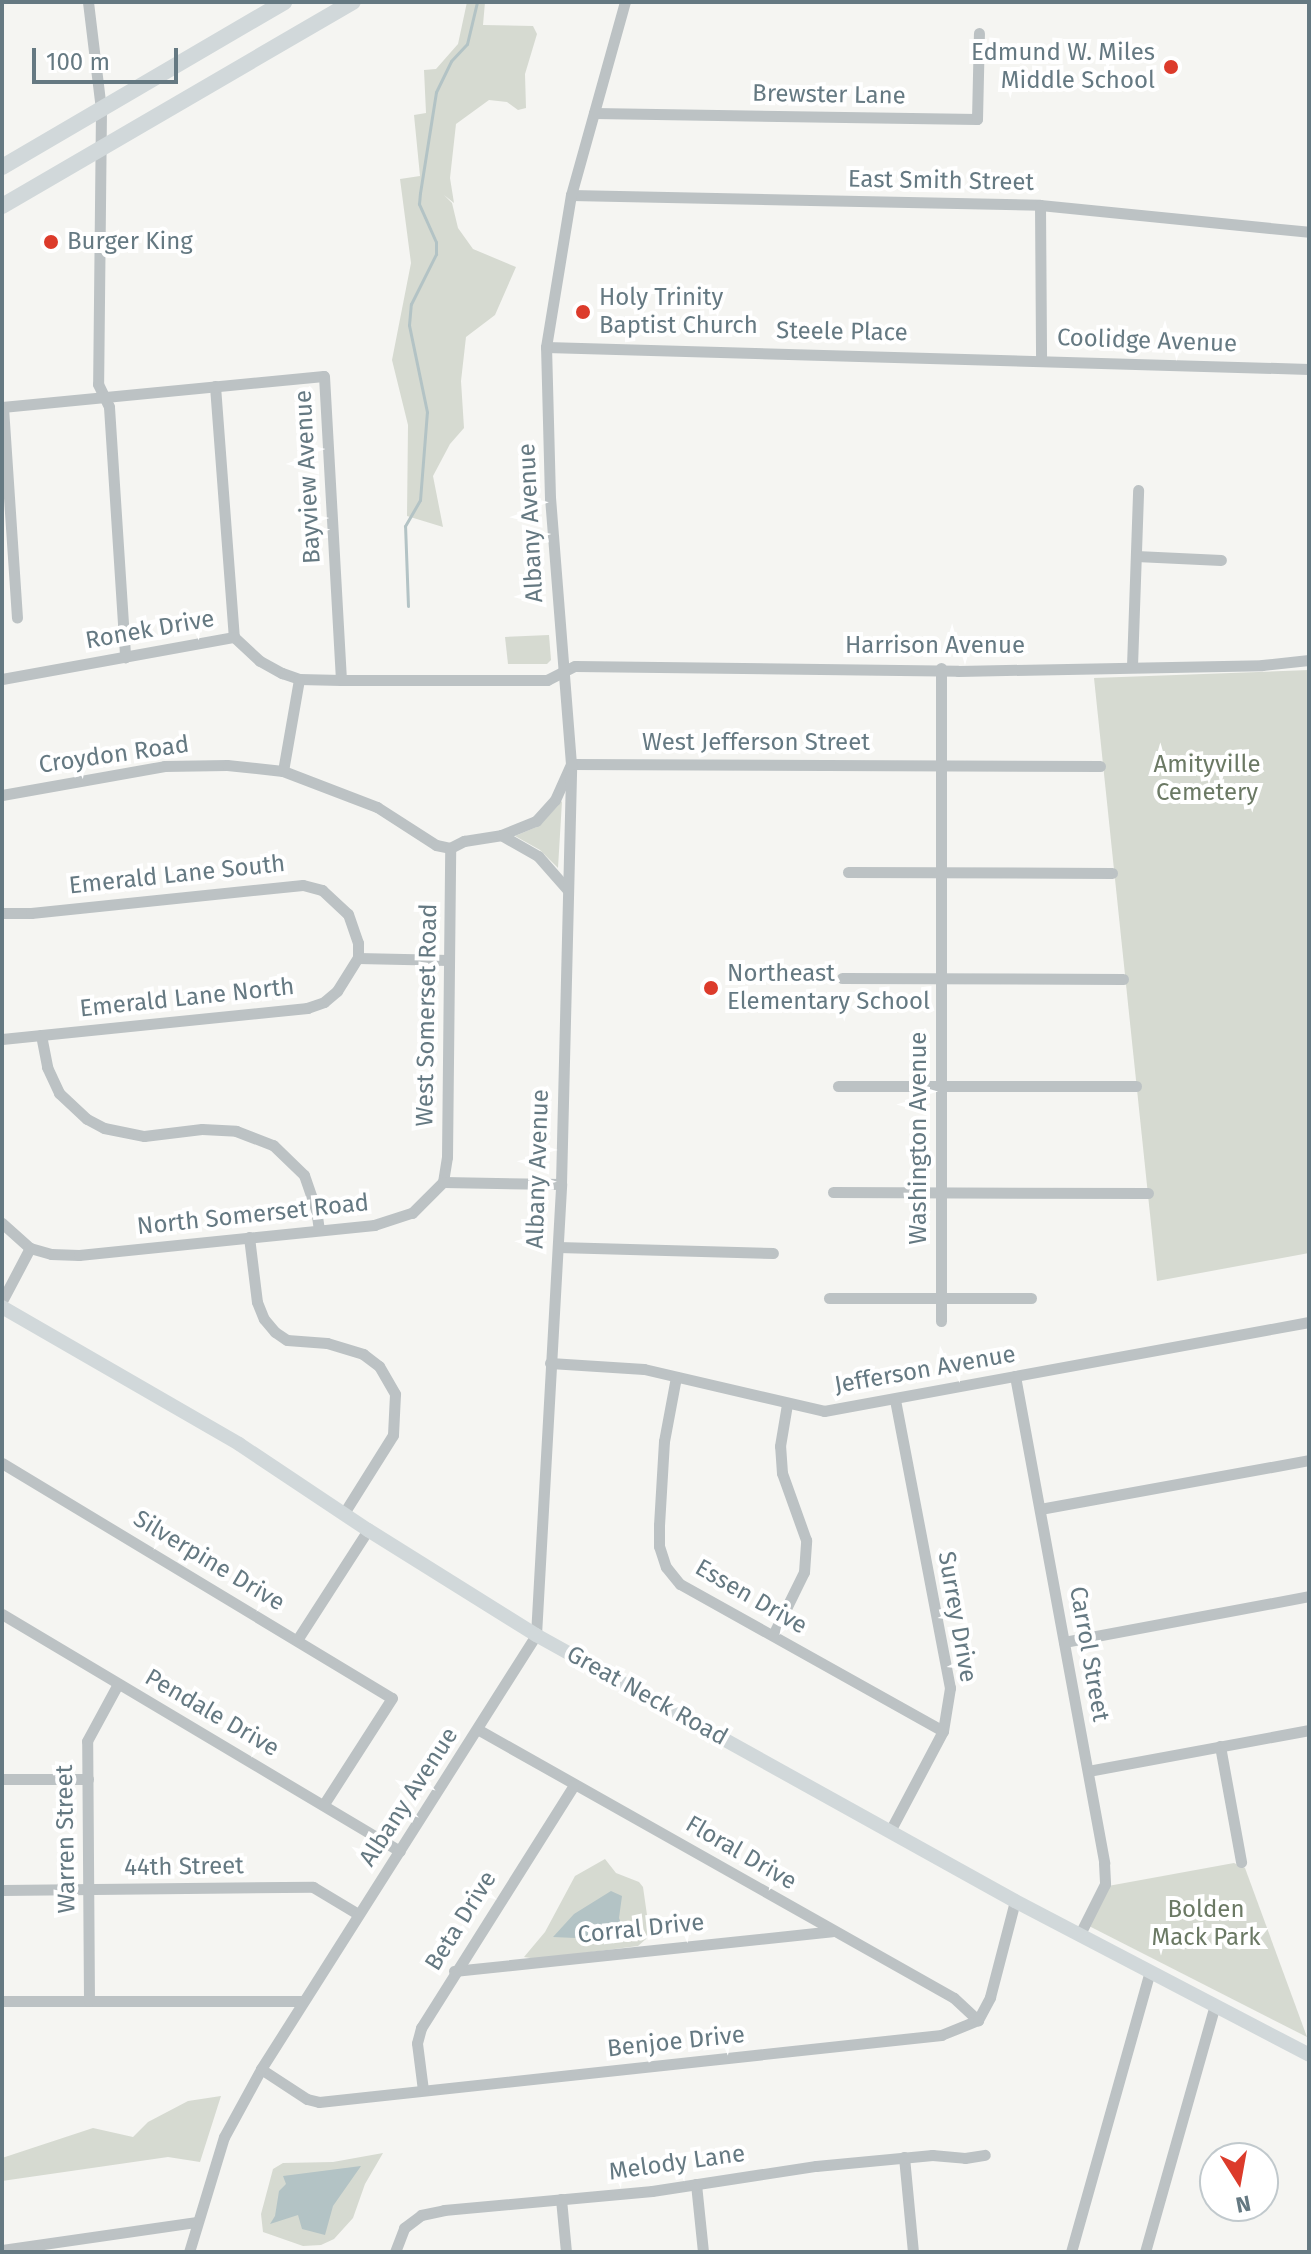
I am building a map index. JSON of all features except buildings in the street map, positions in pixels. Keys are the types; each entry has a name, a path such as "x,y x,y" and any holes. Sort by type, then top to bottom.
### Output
{"highway":[{"path":"2,167 284,2"},
{"path":"2,206 353,2"}],"main road":[{"name":"Great Neck Road","path":"2,1307 239,1444 368,1530 536,1635 1015,1901 1309,2055"}],"street":[{"path":"88,2 101,110 98,384 109,407 125,657"},
{"name":"Albany Avenue","path":"189,2252 224,2137 261,2069 479,1730 536,1635 561,1184 571,764 550,498 546,347 571,195 625,2"},
{"name":"Brewster Lane","path":"594,113 977,119 979,33"},
{"name":"East Smith Street","path":"571,195 1040,205 1309,232"},
{"name":"Coolidge Avenue","path":"1040,205 1041,359 1309,369"},
{"name":"Steele Place","path":"546,347 1041,359"},
{"name":"Bayview Avenue","path":"2,407 324,376 341,680"},
{"path":"215,386 234,637"},
{"path":"2,407 17,618"},
{"path":"1132,666 1138,490"},
{"path":"1136,556 1221,560"},
{"name":"Ronek Drive","path":"2,679 234,637 260,661 299,679 341,680"},
{"name":"Harrison Avenue","path":"563,673 575,666 941,668 958,671 1262,665 1309,660"},
{"name":"Washington Avenue","path":"941,668 941,1321"},
{"path":"341,680 547,680 563,673"},
{"path":"283,771 299,679"},
{"path":"450,848 464,841 501,835 536,821 555,800 571,764"},
{"name":"West Jefferson Street","path":"571,764 941,766"},
{"name":"Croydon Road","path":"2,795 164,766 227,765 283,771 377,807 436,845 450,848"},
{"path":"941,766 1100,766"},
{"path":"501,835 538,856 567,889"},
{"name":"West Somerset Road","path":"443,1182 447,1157 450,848"},
{"path":"848,872 1112,873"},
{"name":"Emerald Lane South","path":"2,913 303,885 322,890 348,914 358,943 358,958"},
{"path":"358,958 449,960"},
{"name":"Emerald Lane North","path":"2,1039 307,1008 324,1002 337,991 358,958"},
{"path":"842,978 1123,979"},
{"path":"41,1035 47,1067 59,1093 87,1119 104,1128 144,1136 202,1129 236,1131 273,1145 304,1175 316,1209 319,1230"},
{"path":"838,1086 1136,1086"},
{"path":"443,1182 561,1184"},
{"name":"North Somerset Road","path":"30,1248 51,1254 79,1255 392,1222 412,1213 443,1182"},
{"path":"833,1192 1148,1193"},
{"path":"2,1223 30,1248 2,1301"},
{"path":"249,1237 257,1302 264,1319 275,1332 287,1340 345,1347 363,1354 379,1366 395,1394 397,1411 393,1435 344,1513"},
{"path":"558,1247 773,1253"},
{"path":"829,1298 1031,1298"},
{"name":"Jefferson Avenue","path":"550,1363 644,1369 824,1411 1309,1322"},
{"name":"Carrol Street","path":"1015,1376 1088,1771 1105,1884 1080,1934"},
{"name":"Essen Drive","path":"676,1377 664,1441 659,1525 659,1546 666,1567 680,1584 943,1731"},
{"name":"Surrey Drive","path":"890,1831 943,1731 950,1688 895,1400"},
{"path":"773,1635 804,1572 806,1540 782,1473 780,1446 787,1404"},
{"path":"1040,1509 1309,1460"},
{"name":"Silverpine Drive","path":"2,1463 392,1698 324,1804"},
{"path":"297,1640 368,1530"},
{"path":"1064,1642 1309,1596"},
{"name":"Pendale Drive","path":"2,1614 400,1851"},
{"name":"Warren Street","path":"89,2001 87,1741 118,1684"},
{"name":"Floral Drive","path":"479,1730 954,1998 978,2020"},
{"path":"1088,1771 1309,1730"},
{"path":"1220,1746 1241,1862"},
{"path":"2,1779 88,1779"},
{"name":"Beta Drive","path":"423,2090 417,2043 421,2028 454,1971 574,1785"},
{"name":"44th Street","path":"2,1890 313,1887 358,1914"},
{"path":"978,2020 990,1997 1015,1901"},
{"name":"Corral Drive","path":"454,1971 832,1931"},
{"path":"1071,2252 1150,1971"},
{"path":"2,2001 303,2001"},
{"path":"1145,2252 1215,2005"},
{"name":"Benjoe Drive","path":"261,2069 307,2099 319,2102 927,2038 955,2032 978,2020"},
{"name":"Melody Lane","path":"395,2252 404,2228 421,2215 904,2157 985,2155"},
{"path":"904,2157 913,2252"},
{"path":"696,2184 703,2252"},
{"path":"561,2199 566,2252"},
{"path":"2,2250 197,2222"}],"green space":[{"path":"467,2 485,2 483,25 533,26 537,34 525,74 526,108 518,110 507,102 489,100 456,124 450,178 454,203 444,195 452,203 458,228 473,249 516,267 495,315 466,337 461,381 464,428 450,444 433,476 443,527 407,516 408,425 392,360 411,263 400,179 420,176 414,115 426,113 424,70 436,69 458,44"},
{"path":"549,635 551,660 547,664 508,664 505,637"},
{"name":"Amityville Cemetery","path":"1309,670 1309,1253 1157,1281 1094,678"},
{"path":"562,801 558,868 540,850 515,836 539,826"},
{"path":"605,1859 616,1873 639,1882 643,1887 649,1929 646,1939 638,1946 537,1959 524,1957 545,1932 575,1876"},
{"name":"Bolden Mack Park","path":"1234,1863 1245,1868 1307,2037 1089,1926 1108,1886"},
{"path":"221,2096 200,2162 168,2157 2,2181 2,2158 93,2128 133,2137 148,2122 188,2101"},
{"path":"383,2153 365,2184 353,2218 334,2239 321,2245 303,2246 263,2232 261,2214 273,2169 283,2163 333,2162"}],"shaded area":[{"path":"611,1891 622,1896 619,1918 624,1932 598,1939 553,1937 574,1914"},
{"path":"361,2166 333,2206 325,2235 302,2229 298,2215 270,2224 275,2216 279,2191 286,2184 283,2176"}],"waterway":[{"path":"408,606 405,526 420,500 427,412 409,325 411,304 436,254 436,242 419,204 420,193 436,92 451,61 467,44 477,2"}],"place":[{"name":"Edmund W. Miles Middle School","path":"1171,67"},
{"name":"Burger King","path":"51,242"},
{"name":"Holy Trinity Baptist Church","path":"583,312"},
{"name":"Northeast Elementary School","path":"711,988"}]}
